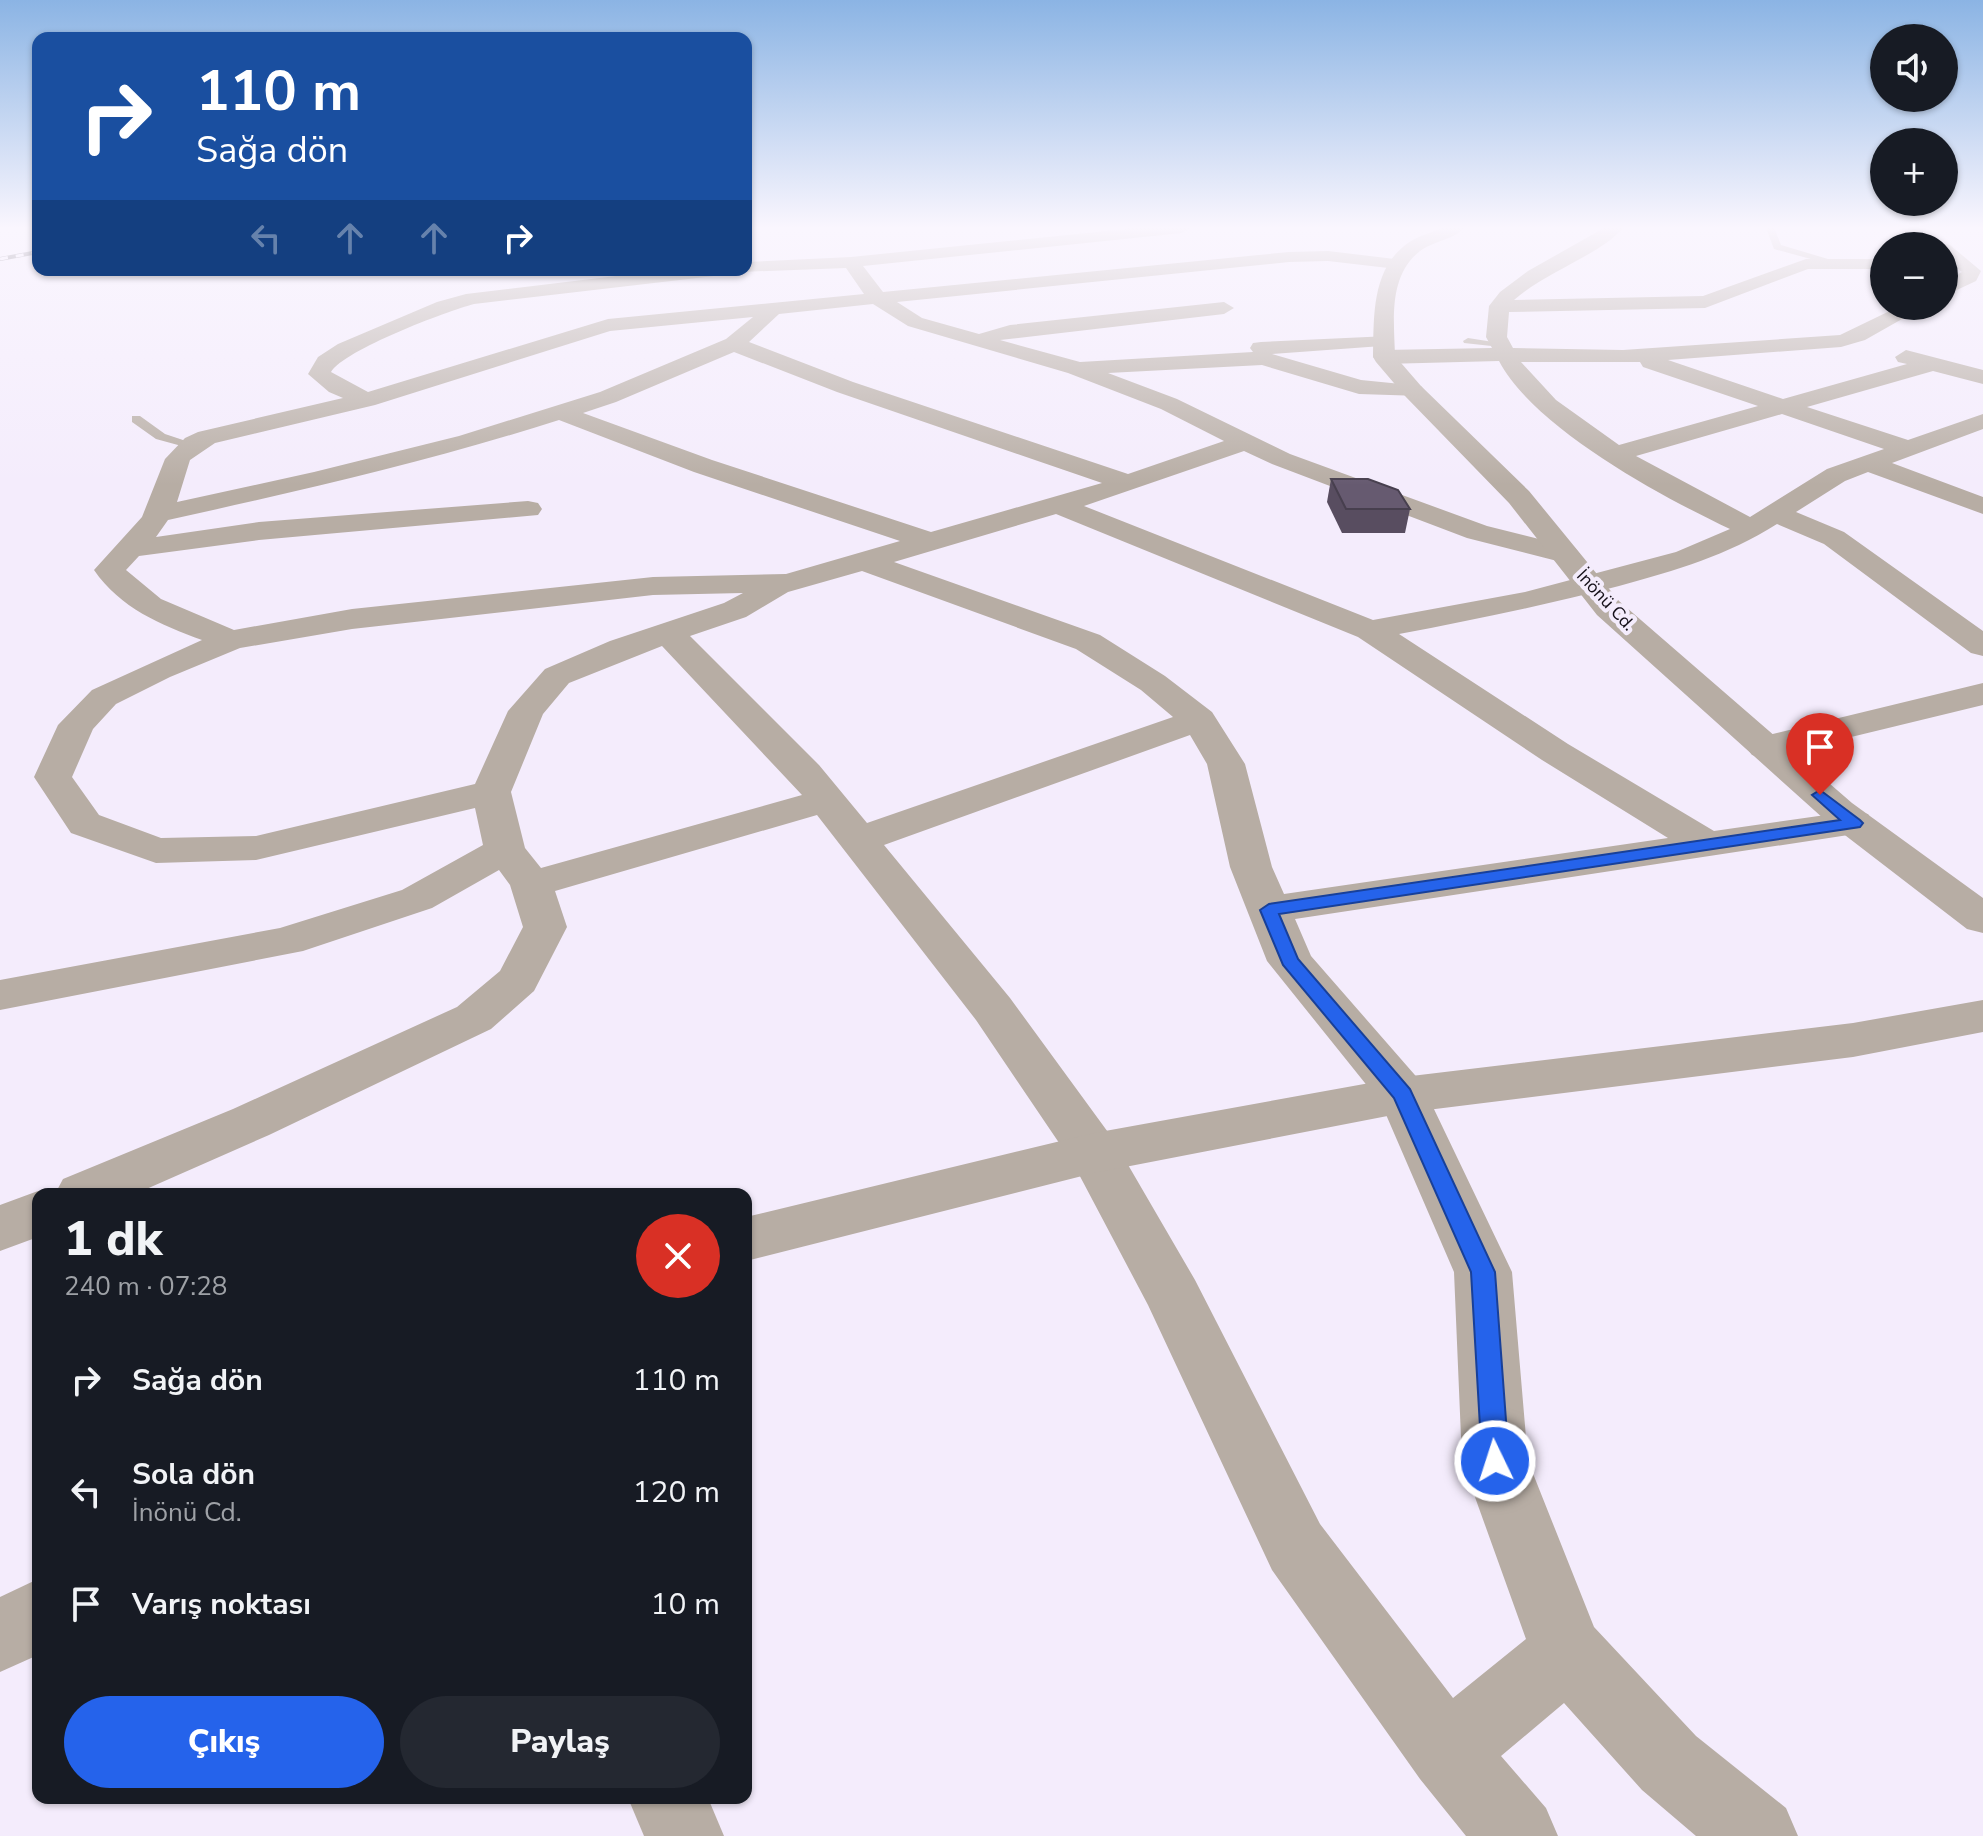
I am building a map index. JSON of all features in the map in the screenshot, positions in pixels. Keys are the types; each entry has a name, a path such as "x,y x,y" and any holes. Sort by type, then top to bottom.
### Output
{"street":[{"path":"367,400 337,387 319,374 326,362 346,349 426,314"},
{"path":"232,640 162,614 125,590 109,570 159,514 170,474 189,444 367,400 585,330 608,325 732,314"},
{"path":"159,514 422,453 608,397 734,344 768,314"},
{"path":"902,314 915,322 1076,368 1169,404 1281,459 1477,532 1565,554"},
{"path":"1383,348 1384,314"},
{"path":"1463,348 1493,314"},
{"path":"1498,314 1496,329 1503,350 1520,376 1552,409 1614,454 1688,499 1834,538 1983,646"},
{"path":"975,339 1010,331 1177,315 1223,315 1220,354"},
{"path":"1856,344 1893,320"},
{"path":"1780,327 1983,377"},
{"path":"734,344 845,387 1129,483"},
{"path":"1076,368 1220,354 1383,348 1463,348 1629,357 1856,344 1983,366"},
{"name":"İnönü Cd.","path":"1383,348 1413,391 1519,497 1608,608 1854,823 1983,919"},
{"path":"1220,354 1263,358 1359,387 1413,391"},
{"path":"1520,376 1602,365 1629,357 1907,448"},
{"path":"1614,454 1932,364"},
{"path":"559,412 703,466 931,542"},
{"path":"1370,630 1527,601 1687,558 1764,521 1836,475 1979,425"},
{"path":"96,1188 251,1122 474,1018 518,980 545,927 518,867 491,792 526,711 557,676 735,610 788,583 1129,483 1245,442"},
{"path":"1868,463 1983,506"},
{"path":"1057,505 1370,630 1555,752 1708,845"},
{"path":"128,548 178,544 259,531 528,509"},
{"path":"863,561 1088,642 1153,683 1199,720 1226,764 1251,867 1290,961 1403,1095 1483,1272 1495,1461 1567,1652 1669,1763 1758,1836"},
{"path":"491,792 256,848 156,851 85,824 53,777 76,725 104,697 158,670 232,640 352,619 653,586 788,583"},
{"path":"668,633 805,773 993,1009 1094,1153 1174,1297 1296,1547 1447,1752 1518,1836"},
{"path":"1765,747 1981,696"},
{"path":"858,840 1199,720"},
{"path":"0,995 287,941 518,867 826,800"},
{"path":"1269,910 1854,823"},
{"path":"752,1238 1094,1153 1403,1095 1853,1040 1983,1016"},
{"path":"0,1229 32,1216"},
{"path":"0,1636 32,1618"},
{"path":"1447,1752 1567,1652"},
{"path":"670,1804 684,1836"}],"lane":[{"path":"136,419 151,434 168,441 189,444"}],"building":[{"path":"1331,479 1368,479 1398,490 1410,509 1346,509"}],"route":[{"path":"1495,1461 1483,1272 1403,1095 1290,961 1269,910 1854,823 1820,795"}]}
